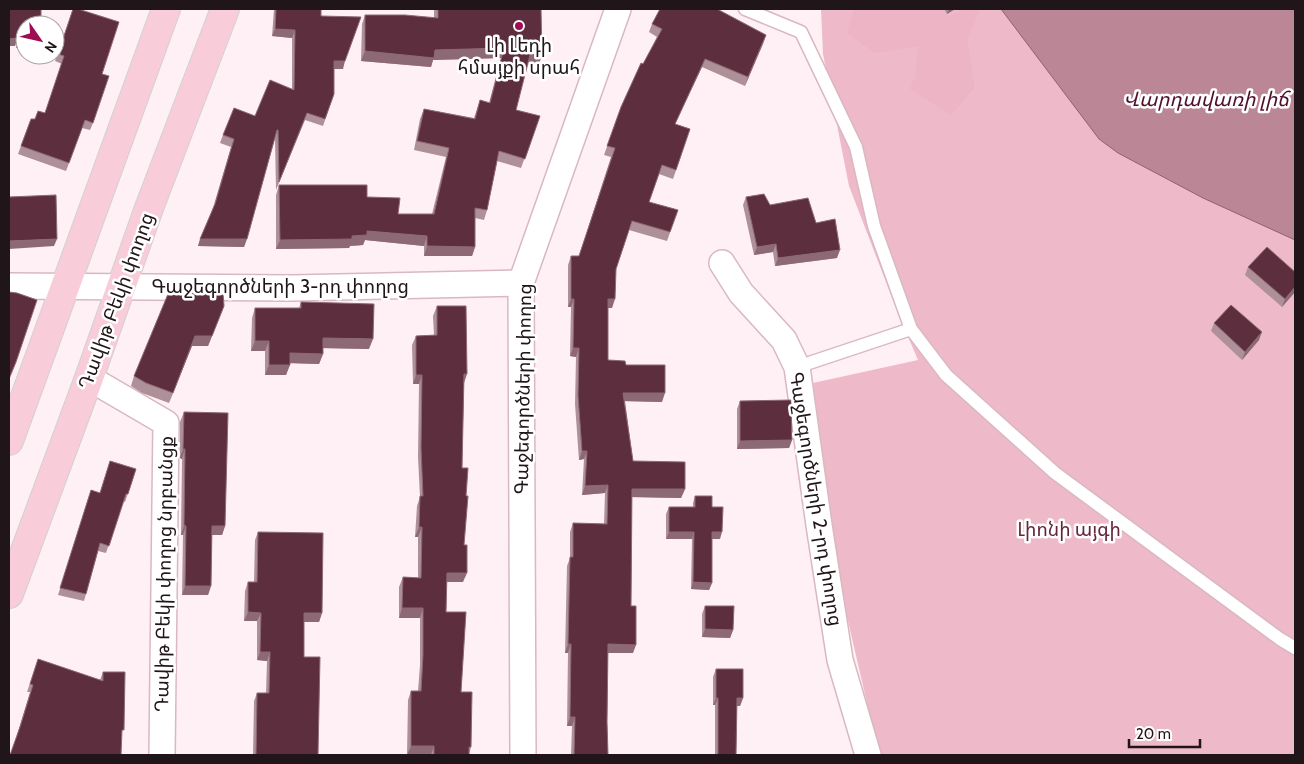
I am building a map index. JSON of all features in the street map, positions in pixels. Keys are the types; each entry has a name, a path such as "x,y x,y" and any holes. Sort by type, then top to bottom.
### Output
{"main road":[{"path":"9,441 166,9"},
{"name":"Դավիթ Բեկի փողոց","path":"9,594 89,378 149,208 225,9"}],"street":[{"name":"Գաջեգործների փողոց","path":"523,755 521,283 618,9"},
{"name":"Գաջեգործների 2-րդ փողոց","path":"722,262 741,292 784,340 797,366 840,660 868,755"},
{"name":"Գաջեգործների 3-րդ փողոց","path":"9,286 292,288 521,283"},
{"name":"Դավիթ Բեկի փողոց նրբանցք","path":"89,378 166,423 162,755"}],"lane":[{"path":"744,9 801,32 856,147 874,226 911,329 946,375 1055,473 1280,639 1295,648"},
{"path":"797,366 911,329"}],"green space":[{"name":"Լիոնի այգի","path":"821,9 1295,9 1295,755 879,755 842,595 813,383 918,360 849,186 823,54"}],"shaded area":[{"path":"854,9 942,9 949,16 965,9 975,9 979,12 967,40 975,87 951,115 910,89 915,77 918,46 875,53 847,33"}],"water":[{"name":"Վարդավառի լիճ","path":"1001,9 1295,9 1295,240 1203,198 1118,153 1099,139"}],"building":[{"path":"9,9 41,9 41,15 15,15 15,38 9,39"},
{"path":"73,9 119,22 102,74 109,76 93,123 85,120 69,163 21,146 31,119 35,119 38,111 45,113 61,65 65,65 65,33"},
{"path":"276,9 321,9 321,16 361,17 345,61 334,61 334,94 325,119 307,113 279,182 277,130 247,239 200,239 215,204 234,139 223,135 234,108 255,116 270,80 294,90 295,30 275,29"},
{"path":"438,9 541,9 542,55 530,55 516,110 540,116 525,159 499,151 487,210 475,208 475,247 427,246 427,236 367,231 367,235 352,236 352,239 280,240 279,185 367,185 367,197 400,198 398,214 434,214 449,148 417,141 424,109 475,119 480,100 490,103 504,48 435,50 434,58 365,51 365,15 405,15 438,18"},
{"path":"660,9 717,9 766,35 748,77 705,59 675,124 690,129 676,170 662,165 649,202 678,210 670,232 632,221 616,269 615,299 608,299 608,360 625,361 626,365 665,365 665,393 623,393 633,461 685,462 685,489 632,489 631,606 636,606 636,645 608,644 608,755 574,755 575,717 570,717 571,644 568,644 570,557 573,557 573,523 607,524 608,485 585,486 587,451 582,451 578,395 579,348 573,348 574,299 571,299 571,256 579,256 615,148 607,146 621,107 641,63 643,64 662,29 652,24"},
{"path":"764,194 770,205 808,198 816,223 835,219 840,250 778,258 776,244 757,247 746,197"},
{"path":"56,195 57,239 9,241 9,197"},
{"path":"1267,247 1295,272 1295,287 1285,299 1248,267"},
{"path":"9,292 37,300 9,379"},
{"path":"223,292 224,306 212,336 195,336 173,393 146,383 134,376 168,294"},
{"path":"301,302 374,304 373,339 323,338 323,354 290,353 290,365 269,365 269,341 255,341 255,308 301,308"},
{"path":"1231,305 1262,332 1245,352 1214,323"},
{"path":"437,306 466,306 467,374 464,374 462,468 468,468 464,545 467,545 467,573 447,573 446,612 466,612 461,692 472,692 471,747 469,747 469,755 434,755 434,746 411,746 411,691 421,691 423,655 423,608 402,608 403,577 421,578 422,527 419,527 420,496 423,496 421,448 422,375 416,375 416,336 437,335"},
{"path":"791,400 792,440 740,441 740,401"},
{"path":"184,412 228,413 225,526 212,526 211,586 185,586"},
{"path":"110,461 136,469 109,546 100,543 86,594 60,588 91,490 100,493"},
{"path":"695,496 712,496 712,507 723,507 722,532 712,532 712,583 693,582 694,532 669,532 669,507 695,507"},
{"path":"258,532 323,533 322,613 304,613 304,657 320,657 318,755 256,755 257,693 269,693 270,652 260,652 261,613 248,612 248,582 257,582"},
{"path":"705,606 734,606 733,630 705,629"},
{"path":"38,659 103,681 103,672 125,672 124,730 122,730 121,755 10,755 33,685 30,684"},
{"path":"716,669 743,669 743,698 737,698 736,755 718,755"}],"place":[{"name":"Լի Լեդի հմայքի սրահ","path":"519,26"}]}
